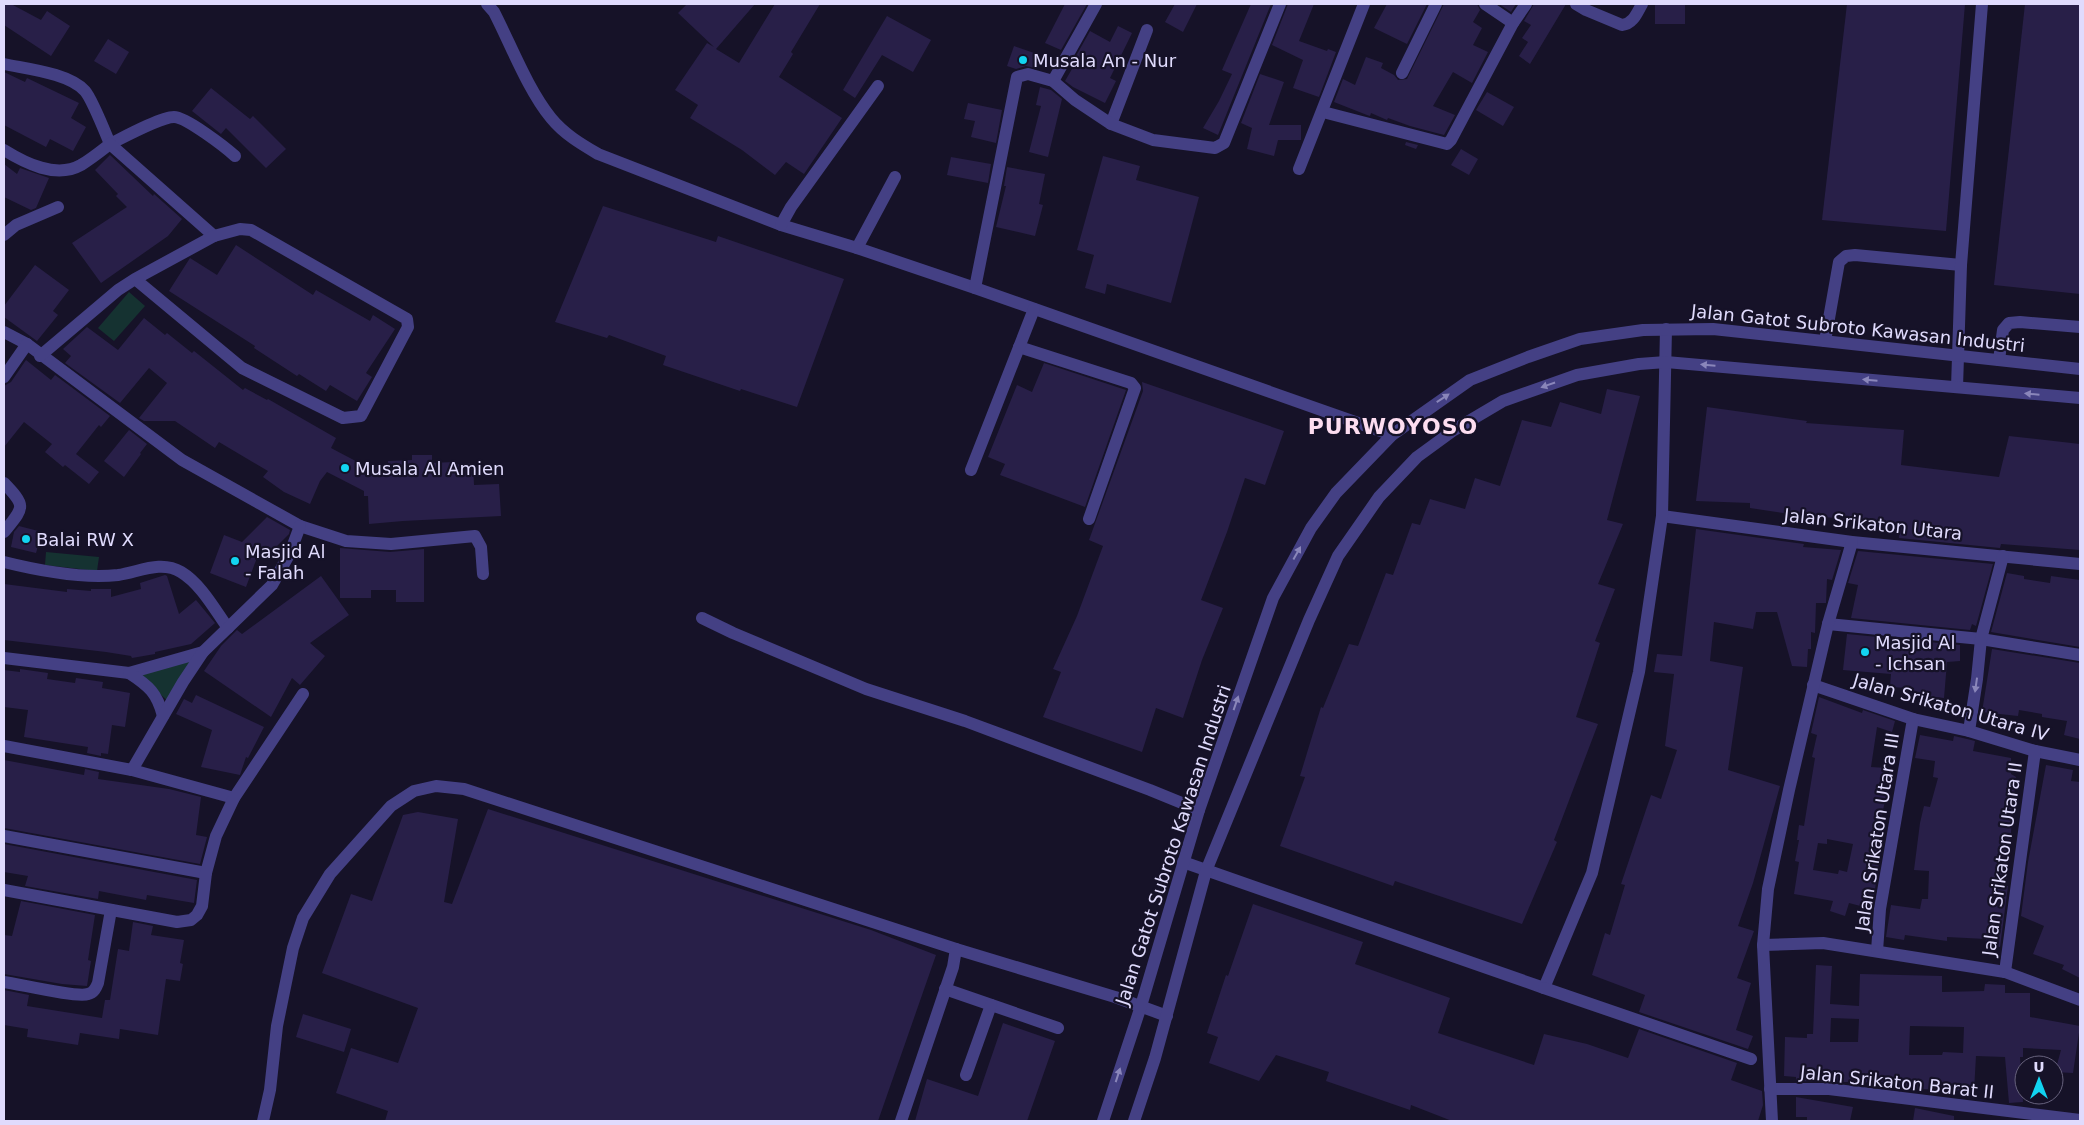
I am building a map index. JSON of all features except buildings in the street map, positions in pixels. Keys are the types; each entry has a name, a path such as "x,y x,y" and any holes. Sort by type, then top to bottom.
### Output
{"street":[{"path":"487,4 494,12 537,97 552,119 574,140 598,154 781,225 857,248 975,288 1392,435"},
{"path":"1053,81 1096,4"},
{"path":"975,288 1017,76 1028,74 1053,81 1075,100 1111,124 1153,140 1215,148 1224,142 1280,4"},
{"path":"1299,169 1364,4"},
{"path":"1402,73 1436,4"},
{"path":"1485,4 1513,23"},
{"path":"1323,112 1447,144 1452,140 1513,23 1526,4"},
{"path":"1576,4 1622,25 1628,25 1633,20 1642,4"},
{"path":"1957,387 1962,265 1982,4"},
{"path":"1111,124 1147,30"},
{"path":"4,64 55,75 72,81 85,91 110,144 214,236"},
{"path":"781,225 791,208 878,86"},
{"path":"4,150 25,163 45,169 64,169 80,166 110,144 168,117 180,117 223,145 235,156"},
{"path":"857,248 895,177"},
{"path":"4,235 16,225 58,207"},
{"path":"40,356 118,290 135,279 214,236 240,229 251,230 407,319 408,327 361,416 343,418 242,368 135,279"},
{"path":"1824,341 1839,262 1846,256 1855,255 1962,265"},
{"path":"971,470 1034,309"},
{"path":"1999,360 2003,330 2009,323 2020,322 2080,327"},
{"path":"1544,988 1592,873 1639,672 1662,516 1666,328"},
{"name":"Jalan Gatot Subroto Kawasan Industri","path":"1103,1121 1141,1006 1199,810 1273,598 1311,528 1336,493 1392,435 1470,380 1528,357 1580,339 1666,328 1713,328 1958,357 2080,368"},
{"path":"4,332 27,344 40,356 182,460 300,526 346,541 391,544 475,536 479,540 481,547 483,574"},
{"path":"4,377 27,344"},
{"path":"1019,347 1131,383 1135,388 1089,518"},
{"path":"1134,1121 1166,1016 1206,871 1309,620 1338,556 1379,497 1417,456 1454,430 1503,401 1577,375 1639,364 1666,362 2080,398"},
{"path":"4,483 20,501 21,506 19,512 4,532"},
{"name":"Jalan Srikaton Utara","path":"1662,516 1852,542 2080,564"},
{"path":"132,770 182,682 203,652 272,584 290,553 300,526"},
{"path":"1772,1121 1763,944 1768,890 1813,685 1828,624 1852,542"},
{"path":"1969,731 1981,639 2003,556"},
{"path":"4,562 35,569 96,576 120,574 144,568 170,568 181,572 191,579 228,628"},
{"path":"702,618 866,688 965,721 1199,810"},
{"path":"1828,624 1981,639 2080,655"},
{"path":"4,658 129,673 203,652"},
{"path":"129,673 146,684 156,696 163,716"},
{"name":"Jalan Srikaton Utara IV","path":"1813,685 1913,719 1969,731 2035,750 2080,760"},
{"path":"4,890 178,922 191,920 197,915 202,906 206,873 216,836 234,798 303,694"},
{"name":"Jalan Srikaton Utara III","path":"1877,952 1880,909 1913,719"},
{"path":"4,746 132,770 234,798"},
{"name":"Jalan Srikaton Utara II","path":"2005,972 2035,750"},
{"path":"263,1121 270,1090 277,1026 293,948 303,918 330,874 391,806 414,791 436,786 464,789 956,949 1141,1006 1166,1016"},
{"path":"4,836 206,873"},
{"path":"1183,862 1751,1060"},
{"path":"4,982 74,994 89,994 95,990 98,983 111,910"},
{"path":"1763,944 1823,944 2005,972 2080,1000"},
{"path":"901,1121 945,989 956,949"},
{"path":"945,989 1058,1028"},
{"path":"966,1075 991,1005"},
{"name":"Jalan Srikaton Barat II","path":"1770,1089 1828,1089 2080,1120"}],"green space":[{"path":"129,292 145,306 114,341 98,328"},
{"path":"46,552 99,557 97,571 45,565"},
{"path":"196,655 168,701 139,676"}],"place":[{"name":"Musala An - Nur","path":"1023,60"},
{"name":"Musala Al Amien","path":"345,468"},
{"name":"Balai RW X","path":"26,539"},
{"name":"Masjid Al - Falah","path":"235,561"},
{"name":"Masjid Al - Ichsan","path":"1865,652"}],"district":[{"name":"PURWOYOSO","path":"1393,426"}]}
